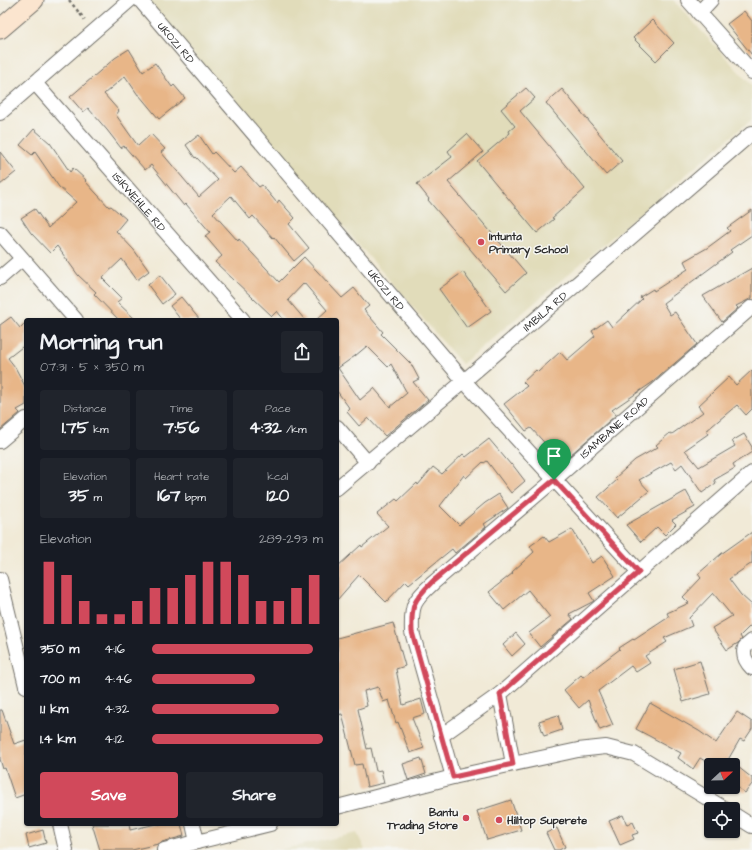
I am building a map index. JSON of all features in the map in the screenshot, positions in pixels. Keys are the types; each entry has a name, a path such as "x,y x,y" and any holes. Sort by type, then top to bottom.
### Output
{"street":[{"path":"0,29 34,0"},
{"path":"0,113 130,0"},
{"name":"UKOZI RD","path":"140,0 464,381 639,572"},
{"path":"688,0 752,72"},
{"path":"699,13 712,0"},
{"name":"ISIKWEHLE RD","path":"35,83 241,318"},
{"name":"IMBILA RD","path":"339,486 464,381 752,133"},
{"path":"0,233 74,318"},
{"path":"0,278 22,259"},
{"name":"ISAMBANE ROAD","path":"453,777 412,632 412,612 419,596 432,582 554,480 752,307"},
{"path":"0,441 24,421"},
{"path":"339,429 368,462"},
{"path":"441,736 500,694 752,473"},
{"path":"0,579 24,678"},
{"path":"752,641 745,647 744,655 747,663 752,668"},
{"path":"500,694 513,764"},
{"path":"339,806 453,777 578,750 606,747 634,754 713,802"},
{"path":"740,818 752,826"},
{"path":"60,826 66,850"},
{"path":"193,826 197,842"},
{"path":"164,850 262,826"}],"path":[{"path":"70,0 94,31"}],"shaded area":[{"name":"Intunta Primary School","path":"673,0 752,86 752,119 462,364 148,1"},
{"path":"357,833 365,850 280,850"}],"building":[{"path":"744,11 752,21 752,55 727,24"},
{"path":"652,20 674,43 656,61 633,38"},
{"path":"129,49 143,72 155,63 172,87 174,85 185,98 159,119 138,95 125,76 104,94 119,111 116,115 138,146 151,134 165,149 161,152 199,197 218,180 196,157 195,158 186,145 199,135 212,154 214,152 234,173 241,167 259,187 262,185 277,203 279,200 295,218 289,224 309,248 294,261 274,237 273,238 253,216 250,219 231,196 213,213 238,241 239,239 279,282 304,257 342,298 354,288 369,306 364,310 383,332 381,334 411,364 419,379 413,382 428,400 385,436 368,418 359,426 347,412 350,409 339,394 339,369 360,400 374,388 390,407 407,393 391,364 388,367 367,346 339,367 339,318 318,318 327,310 304,283 288,300 303,318 282,318 277,311 272,316 215,262 222,256 205,236 210,232 186,204 184,206 151,165 145,170 124,146 121,148 88,108 83,112 70,97 115,58"},
{"path":"526,88 535,98 520,111 585,189 537,233 477,161 510,133 509,131 515,126 501,109"},
{"path":"562,89 622,161 606,175 546,103"},
{"path":"34,129 50,143 70,172 73,168 86,180 85,181 109,207 111,206 126,219 116,231 134,250 149,271 137,280 122,259 102,278 122,298 117,302 134,318 117,318 94,294 96,292 78,275 57,246 50,253 31,233 21,218 35,209 48,228 76,202 59,187 35,152 32,155 20,145"},
{"path":"467,134 483,152 448,182 526,273 506,291 428,200 429,199 417,184 452,157 448,151"},
{"path":"0,152 16,172 0,185"},
{"path":"752,210 752,235 730,250 732,252 663,303 670,315 675,312 697,344 653,382 612,410 616,415 562,462 531,428 526,431 504,404 527,386 523,382 536,370 538,372 560,352 567,360 595,336 592,331 607,320 612,327 642,299 640,297 653,289 654,291 688,269 684,261 707,248 730,231 727,228"},
{"path":"752,268 752,298 736,306 738,308 722,322 703,296"},
{"path":"463,272 491,311 467,328 439,289"},
{"path":"160,275 175,294 162,304 148,285"},
{"path":"181,297 198,318 179,318 170,306"},
{"path":"11,317 20,328 24,324 24,346 8,358 15,367 24,384 24,406 17,410 20,413 0,430 0,325"},
{"path":"752,370 752,409 746,415 737,405 706,431 708,434 685,450 699,467 735,446 732,441 744,434 752,447 752,452 733,464 735,468 714,480 716,483 702,493 682,464 676,469 671,462 639,480 649,491 617,518 598,497 617,480 615,478 635,460 658,447 656,445 670,433 672,434 703,412 698,406 729,377 736,385"},
{"path":"489,439 525,481 511,493 487,461 484,463 483,462 466,478 464,475 440,506 459,525 485,503 499,494 508,508 484,524 486,527 455,553 452,549 409,584 406,581 386,602 359,575 339,598 339,565 361,545 362,547 388,526 377,514 396,499 398,501 417,483 418,485 433,467 442,474 463,454 466,457"},
{"path":"686,491 695,507 672,520 676,524 665,535 657,527 641,542 626,525"},
{"path":"572,529 592,563 602,556 615,576 589,593 594,601 569,614 573,619 540,647 529,633 550,617 528,590 504,610 489,592 513,573 512,572 534,552 530,546 544,536 549,542"},
{"path":"752,532 752,563 729,579 741,595 752,605 752,624 740,636 742,639 727,650 712,628 732,616 713,593 689,618 692,626 664,638 667,642 645,656 650,663 636,672 631,666 598,691 613,725 600,730 588,700 579,708 564,690 581,675 583,677 620,649 619,648 669,617 667,613 689,603 683,597 701,578 698,574 721,554"},
{"path":"393,623 405,666 396,669 403,705 421,699 425,714 412,718 424,748 410,753 398,722 396,723 389,700 383,702 378,687 364,691 367,706 358,709 367,749 371,748 376,771 381,770 384,783 367,787 362,764 355,765 342,714 339,715 339,637"},
{"path":"516,633 525,644 512,656 503,645"},
{"path":"700,661 710,694 683,702 674,669"},
{"path":"650,703 699,731 716,743 737,712 752,722 752,729 744,741 740,739 729,758 704,758 704,760 700,758 693,769 678,758 681,753 636,729"},
{"path":"0,710 2,710 14,744 24,741 24,795 15,798 5,768 3,769 0,759"},
{"path":"558,715 562,730 544,736 539,721"},
{"path":"421,758 426,774 408,780 403,764"},
{"path":"740,769 752,778 752,784 745,793 740,789"},
{"name":"Hilltop Superete","path":"511,800 521,830 487,840 477,811"},
{"path":"623,815 627,825 633,822 638,833 632,835 634,839 620,845 609,821"},
{"path":"93,826 129,826 130,830 147,826 182,826 184,836 132,850 100,850"},
{"path":"557,828 565,847 559,850 554,850 546,833"},
{"path":"43,830 46,843 29,848 26,835"}],"place":[{"name":"Intunta Primary School","path":"481,242"},
{"name":"Bantu Trading Store","path":"466,818"},
{"name":"Hilltop Superete","path":"499,820"}],"route":[{"path":"554,480 639,572 500,694 513,764 453,777 412,632 412,612 419,596 432,582 554,480"}]}
